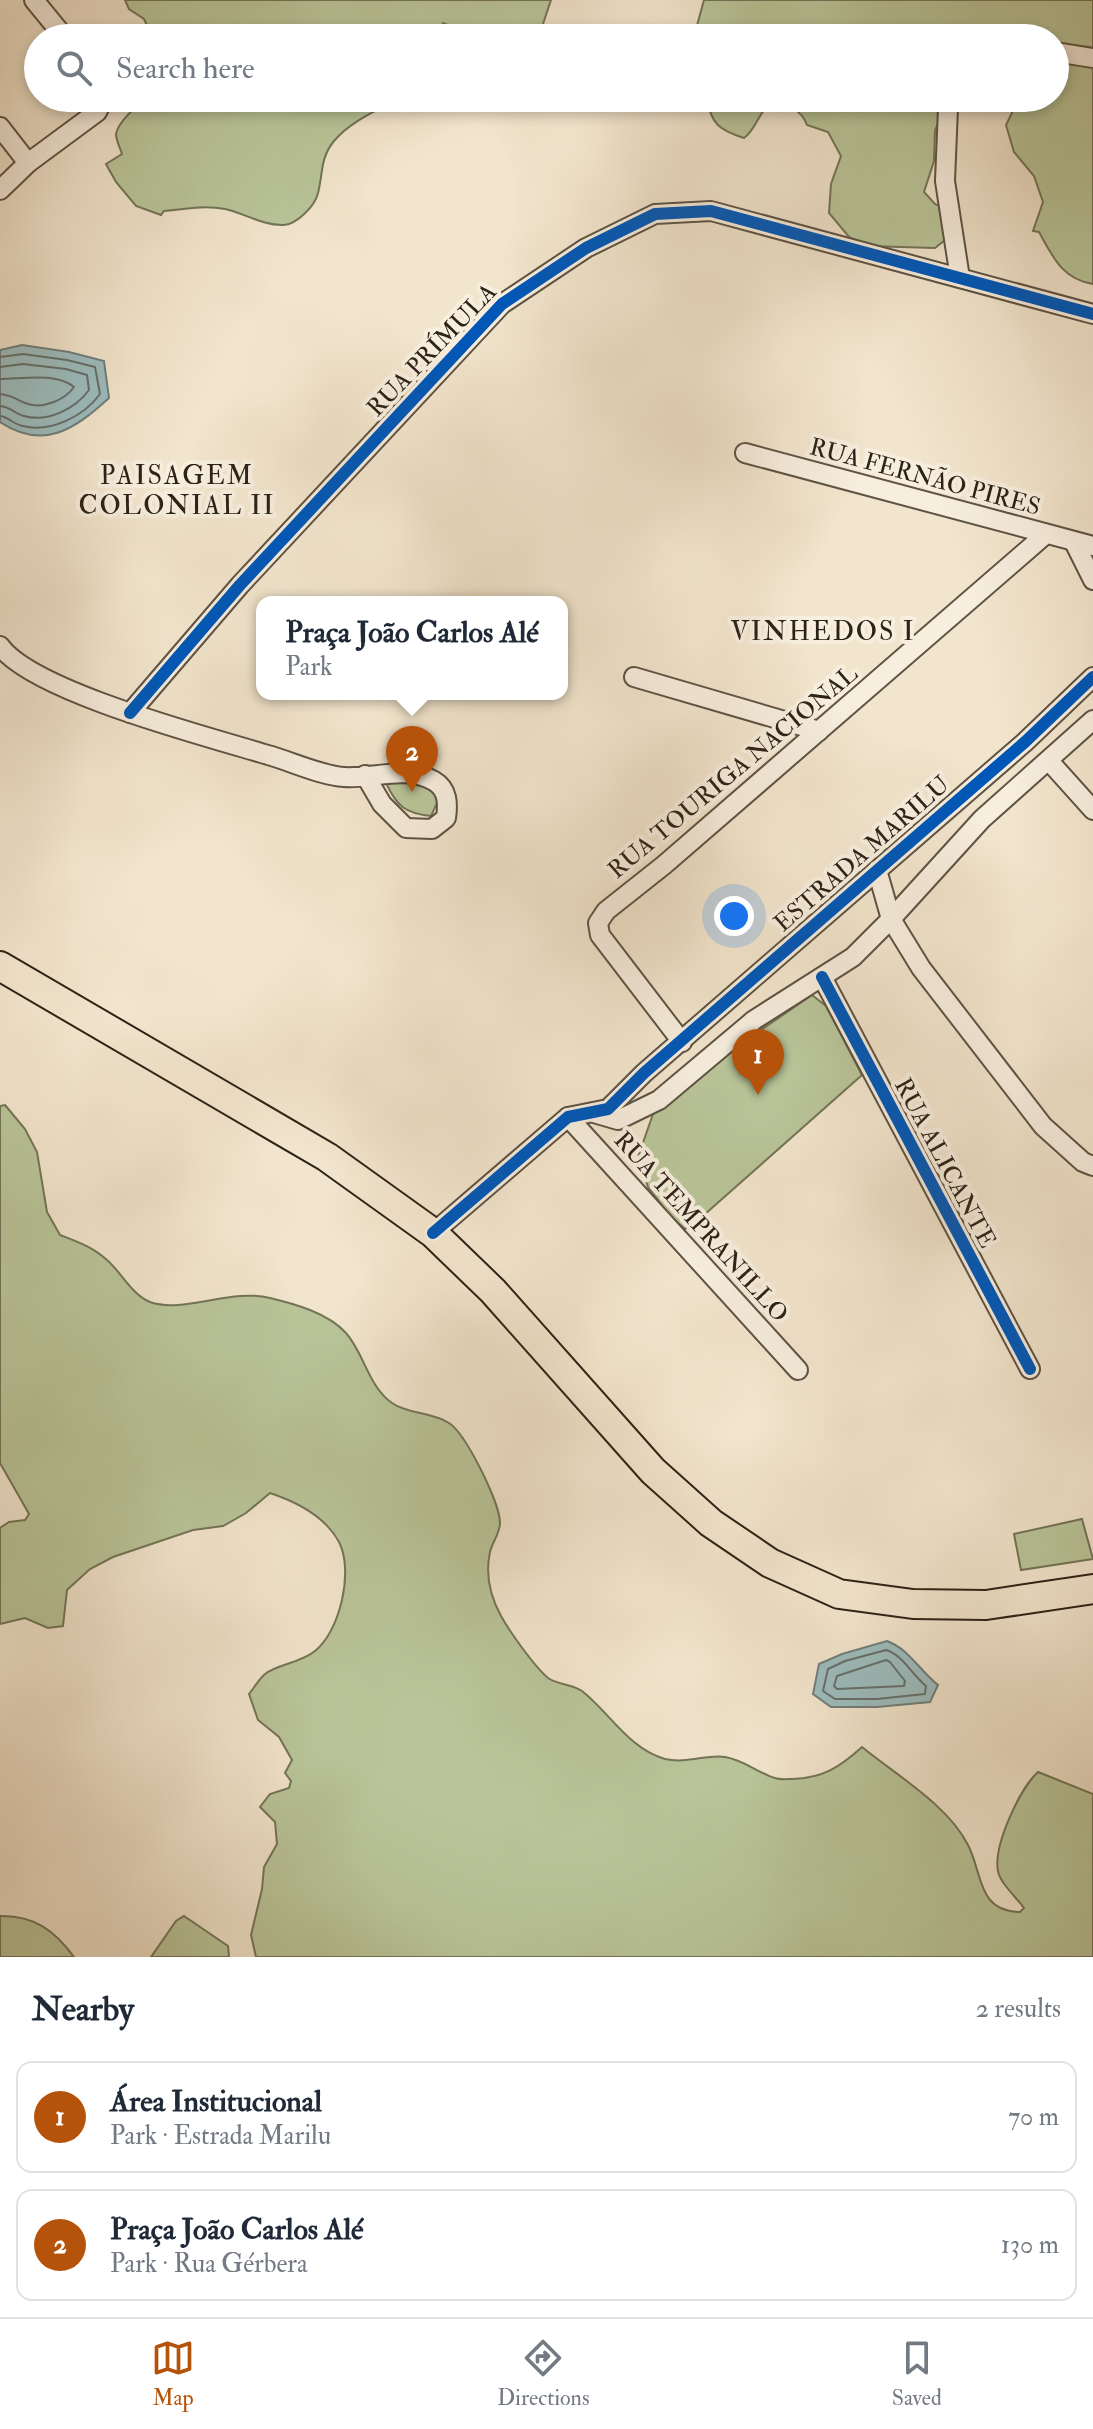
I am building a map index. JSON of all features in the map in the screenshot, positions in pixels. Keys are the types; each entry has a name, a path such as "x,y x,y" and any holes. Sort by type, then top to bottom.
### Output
{"main road":[{"path":"0,966 327,1157 433,1233 493,1291 653,1471 711,1523 770,1563 839,1594 913,1604 986,1605 1093,1589"}],"street":[{"path":"34,0 54,24"},
{"path":"1069,54 1093,58"},
{"path":"0,190 28,163 97,112"},
{"path":"948,112 945,181 960,278"},
{"path":"0,127 28,163"},
{"name":"RUA PRÍMULA","path":"130,713 240,585 502,304 586,248 655,214 711,211 1093,314"},
{"name":"RUA FERNÃO PIRES","path":"745,453 1084,544"},
{"name":"RUA TOURIGA NACIONAL","path":"682,1042 600,935 598,923 606,911 664,865 1046,534"},
{"path":"1084,544 1093,580"},
{"path":"0,646 7,656 49,680 130,713 343,777 365,775"},
{"path":"634,677 819,731"},
{"name":"ESTRADA MARILU","path":"433,1233 568,1117 608,1109 644,1073 1025,742 1093,677"},
{"path":"588,1111 618,1120 659,1100 754,1020 853,957 982,819 1093,720"},
{"path":"1049,761 1093,810"},
{"path":"877,870 891,919 921,968 1043,1126 1083,1162 1093,1166"},
{"name":"RUA ALICANTE","path":"822,977 1030,1369"},
{"name":"RUA TEMPRANILLO","path":"568,1117 798,1370"}],"green space":[{"path":"125,0 551,0 543,24 146,24 129,9"},
{"path":"704,0 1093,0 1093,284 1066,272 1039,232 1033,231 1043,202 1034,176 1014,152 1006,125 1012,112 1069,112 1069,24 697,24"},
{"path":"130,112 375,112 341,134 329,147 313,203 300,218 284,225 217,208 164,211 161,215 136,206 106,164 122,154 116,134"},
{"path":"762,112 744,138 718,125 711,114"},
{"path":"797,112 944,112 935,130 934,161 924,192 935,204 957,214 960,228 935,248 866,246 849,237 829,213 831,184 841,156 828,132 807,125"},
{"path":"404,778 427,786 439,799 431,816 402,807 394,797 386,783"},
{"path":"812,995 826,1006 862,1075 685,1229 670,1216 648,1187 638,1157 653,1114 739,1045"},
{"path":"5,1105 25,1129 37,1152 47,1212 60,1235 102,1255 144,1299 163,1305 177,1305 255,1296 311,1310 346,1333 377,1388 392,1403 442,1419 456,1430 481,1470 499,1513 500,1527 490,1552 488,1577 501,1616 548,1678 582,1691 630,1739 652,1754 673,1760 725,1757 777,1779 784,1779 822,1774 862,1747 948,1817 968,1845 989,1898 1006,1910 1020,1912 1024,1908 1002,1880 998,1860 1009,1818 1023,1791 1038,1772 1093,1794 1093,1957 256,1957 251,1935 264,1867 277,1844 275,1822 260,1807 270,1794 289,1788 291,1781 285,1773 292,1760 279,1737 258,1720 249,1694 265,1674 309,1655 324,1642 342,1600 345,1584 343,1554 333,1533 318,1517 270,1493 246,1513 223,1526 193,1530 113,1557 90,1569 67,1590 63,1626 48,1628 25,1618 0,1624 0,1528 9,1522 25,1520 29,1514 0,1463 0,1106"},
{"path":"1082,1519 1093,1559 1021,1570 1014,1534"},
{"path":"0,1916 23,1918 43,1926 74,1957 0,1957"},
{"path":"184,1916 228,1946 229,1957 151,1957 176,1921"}],"water":[{"path":"22,345 104,361 109,398 71,427 45,435 16,431 0,422 0,350"},
{"path":"887,1641 908,1655 938,1685 930,1702 831,1707 813,1694 819,1664"}],"cycle path":[{"path":"130,713 240,585 502,304 586,248 655,214 711,211 1093,314"},
{"path":"433,1233 568,1117 608,1109 644,1073 1025,742 1093,677"},
{"path":"822,977 1030,1369"}],"place":[{"name":"Praça João Carlos Alé","path":"412,792"},
{"name":"Área Institucional","path":"758,1095"}],"district":[{"name":"PAISAGEM COLONIAL II","path":"177,491"},
{"name":"VINHEDOS I","path":"823,632"}]}
